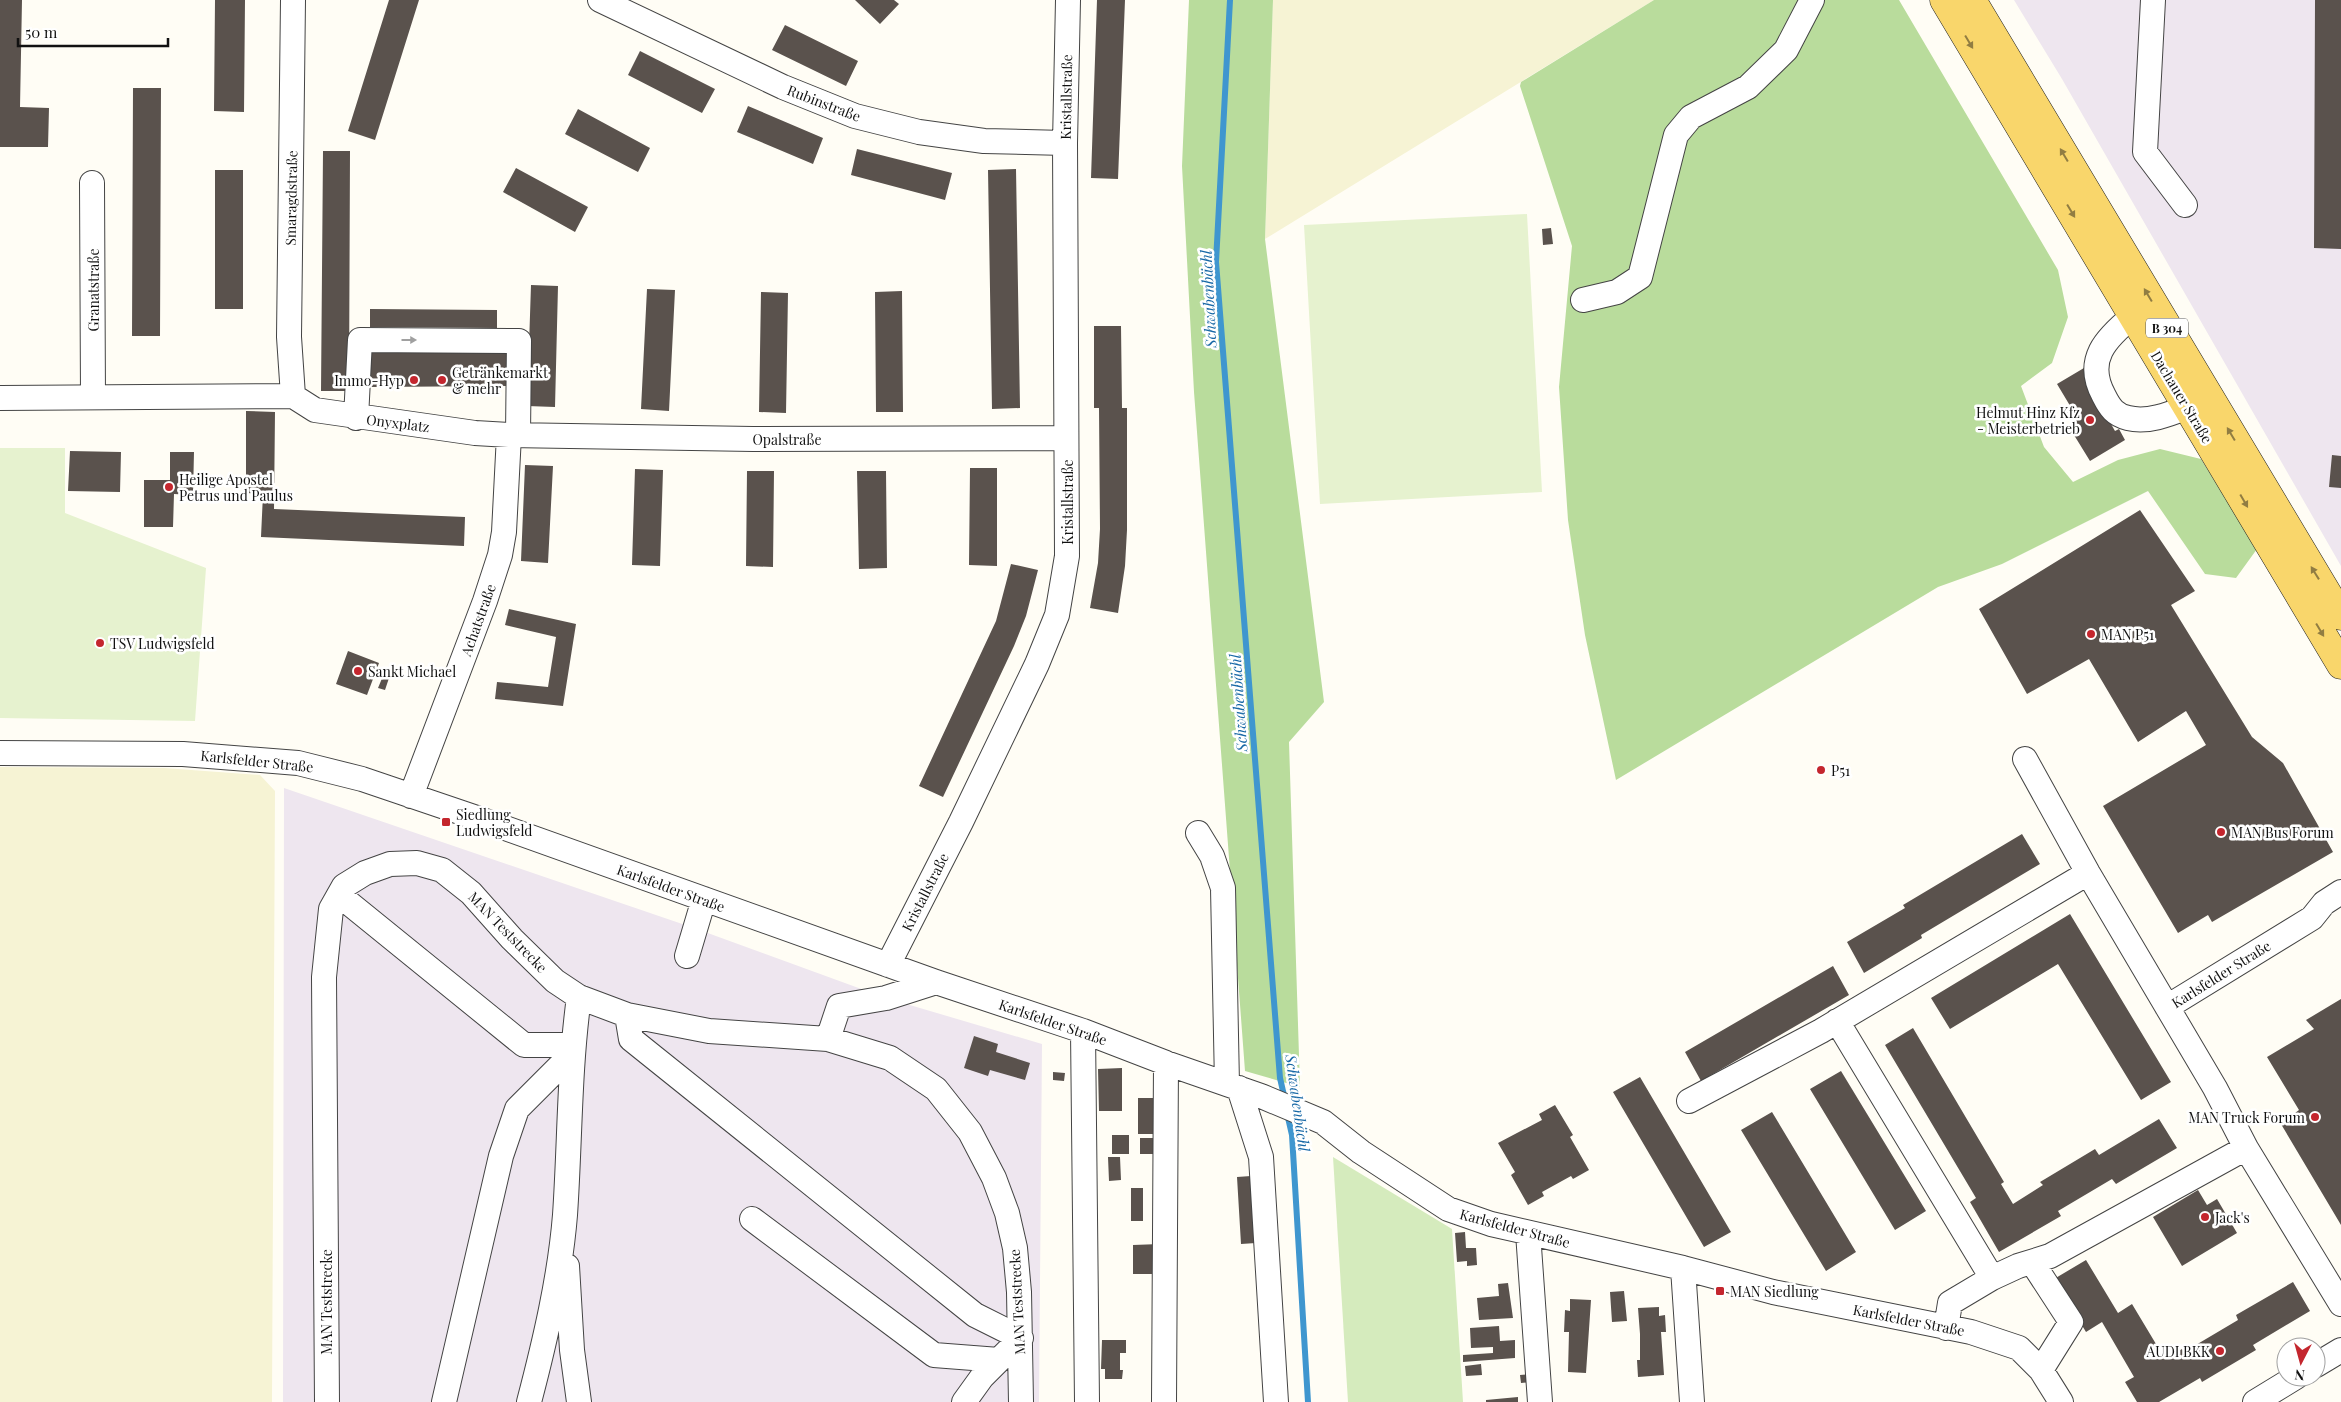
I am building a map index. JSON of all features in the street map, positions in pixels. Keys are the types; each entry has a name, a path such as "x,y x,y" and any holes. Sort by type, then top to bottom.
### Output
{"main road":[{"name":"Dachauer Straße","path":"1944,0 2341,665"},
{"name":"Dachauer Straße","path":"1972,0 2341,616"}],"street":[{"name":"Smaragdstraße","path":"293,0 289,337 293,396"},
{"name":"Rubinstraße","path":"600,0 782,87 855,116 919,132 984,141 1065,143"},
{"name":"Kristallstraße","path":"888,965 1004,735 1038,664 1057,616 1067,556 1065,143 1068,0"},
{"path":"1583,300 1617,292 1640,277 1676,134 1691,117 1748,87 1786,50 1812,0"},
{"path":"2153,0 2145,152 2185,205"},
{"name":"Granatstraße","path":"92,182 94,397"},
{"path":"2133,316 2114,332 2102,346 2094,369 2101,391 2112,411 2129,418 2161,417 2188,407"},
{"name":"Achatstraße","path":"356,418 360,340 520,341 504,532 500,554 486,601 412,796"},
{"path":"0,398 293,396"},
{"name":"Onyxplatz","path":"293,396 315,410 356,418 475,433 513,435"},
{"name":"Opalstraße","path":"513,435 753,439 1066,438"},
{"name":"Karlsfelder Straße","path":"0,753 183,754 298,764 362,779 480,819 936,982 1083,1031 1166,1064 1261,1096 1323,1122 1361,1152 1448,1209 1528,1233 1683,1268 1773,1292 1971,1332 2019,1348 2041,1370 2060,1402"},
{"path":"2025,759 2088,873 2167,1007"},
{"path":"1198,833 1212,856 1223,888 1233,1086 1261,1157 1276,1402"},
{"name":"MAN Teststrecke","path":"327,1402 324,977 331,910 344,886 365,873 390,864 417,863 442,870 471,893 512,940 555,981 579,997 627,1015 708,1031 828,1039 890,1058 936,1089 970,1132 994,1178 1007,1213 1015,1248 1021,1338 1021,1402"},
{"path":"1689,1101 1837,1021 2088,873"},
{"name":"Karlsfelder Straße","path":"2341,892 2324,903 2312,918 2167,1007 2215,1088 2246,1148 2341,1304"},
{"path":"339,895 524,1045 572,1049"},
{"path":"687,956 704,900"},
{"name":"Karlsfelder Straße","path":"2312,918 2330,918 2341,912"},
{"path":"828,1039 839,1006 886,998 936,982"},
{"path":"529,1402 552,1300 564,1216 572,1049 579,997"},
{"path":"627,1015 631,1039 975,1315 1021,1338 982,1377 964,1402"},
{"path":"1837,1021 1992,1278"},
{"path":"1083,1031 1087,1402"},
{"path":"444,1402 501,1156 518,1109 572,1049"},
{"path":"1164,1402 1166,1064"},
{"path":"1946,1328 1950,1303 1992,1278 2050,1256 2246,1148"},
{"path":"564,1216 572,1350 579,1402"},
{"path":"752,1219 934,1354 999,1360"},
{"path":"1528,1233 1540,1402"},
{"path":"2032,1262 2071,1322 2041,1370"},
{"path":"1683,1268 1692,1402"},
{"path":"2326,1359 2341,1350"},
{"path":"2255,1402 2280,1387"}],"shaded area":[{"path":"1273,0 1654,0 1265,239"},
{"path":"2014,0 2341,0 2341,566 2062,79"},
{"path":"0,767 164,768 260,775 275,791 272,1402 0,1402"},
{"path":"284,788 694,928 886,998 1042,1044 1039,1402 283,1402"}],"green space":[{"path":"1189,0 1273,0 1265,239 1324,702 1289,742 1300,1087 1245,1071 1194,392 1182,166"},
{"path":"1654,0 1899,0 2058,270 2068,317 2052,363 2021,386 2044,447 2073,482 2118,460 2160,449 2201,459 2257,549 2236,578 2205,574 2148,491 2002,564 1938,587 1616,780 1585,635 1568,520 1559,387 1572,246 1520,86 1521,82"},
{"path":"1527,214 1542,492 1320,504 1304,225"},
{"name":"TSV Ludwigsfeld","path":"0,448 65,448 65,513 206,568 195,721 0,718"},
{"path":"1333,1157 1452,1229 1463,1402 1348,1402"}],"building":[{"path":"0,0 22,0 20,107 49,108 48,147 0,147"},
{"path":"215,0 245,0 244,112 214,111"},
{"path":"389,0 419,0 375,140 348,131"},
{"path":"855,0 894,0 899,4 880,24"},
{"path":"1097,0 1125,0 1118,179 1091,178"},
{"path":"2315,0 2341,0 2341,249 2314,248"},
{"path":"785,25 858,61 846,86 772,50"},
{"path":"640,51 715,89 702,113 628,75"},
{"path":"133,88 161,88 160,336 132,336"},
{"path":"748,106 823,138 813,164 737,132"},
{"path":"578,109 650,148 638,172 565,134"},
{"path":"857,149 952,173 945,200 851,175"},
{"path":"323,151 350,151 349,391 321,391"},
{"path":"516,168 588,207 575,232 503,192"},
{"path":"1016,169 1020,408 992,409 988,170"},
{"path":"215,170 243,170 243,309 215,309"},
{"path":"1551,228 1553,244 1543,245 1542,229"},
{"path":"531,285 558,286 555,407 527,406"},
{"path":"647,289 675,290 669,411 641,409"},
{"path":"902,291 903,412 876,412 875,292"},
{"path":"761,292 788,293 786,413 759,412"},
{"path":"370,309 497,310 497,328 370,327"},
{"path":"1094,326 1121,326 1122,408 1127,408 1127,530 1125,566 1118,613 1090,608 1098,563 1100,529 1099,408 1094,408"},
{"path":"371,351 507,351 507,386 371,387"},
{"name":"Helmut Hinz Kfz - Meisterbetrieb","path":"2084,368 2099,393 2095,396 2115,431 2119,429 2125,440 2090,461 2074,435 2079,432 2067,412 2072,409 2057,384"},
{"path":"246,411 275,412 274,509 465,517 464,546 261,537 263,494 246,493"},
{"path":"70,451 121,452 120,492 68,491"},
{"name":"Heilige Apostel Petrus und Paulus","path":"170,452 194,452 193,495 174,494 173,527 144,527 144,480 170,480"},
{"path":"2332,455 2341,456 2341,488 2329,487"},
{"path":"525,465 553,466 548,563 521,561"},
{"path":"970,468 997,468 997,566 969,565"},
{"path":"635,469 663,470 660,566 632,565"},
{"path":"747,471 774,471 773,567 746,566"},
{"path":"857,471 886,471 887,568 859,569"},
{"path":"2140,510 2195,591 2171,605 2252,737 2283,763 2333,852 2212,922 2208,915 2178,933 2103,806 2206,745 2186,711 2138,742 2089,659 2027,694 1979,609"},
{"path":"1011,564 1038,570 1026,616 1014,646 943,797 919,786 996,621"},
{"path":"509,609 576,624 563,706 495,699 497,682 548,687 556,637 505,625"},
{"name":"Sankt Michael","path":"348,651 379,663 367,695 336,684"},
{"path":"383,676 389,678 385,690 378,688"},
{"path":"2022,834 2040,864 1921,935 1922,938 1864,973 1847,942 1905,908 1903,905"},
{"path":"2070,914 2171,1082 2141,1100 2058,964 1950,1029 1931,998"},
{"path":"1833,966 1849,995 1701,1081 1685,1052"},
{"name":"MAN Truck Forum","path":"2341,999 2341,1225 2281,1124 2299,1110 2267,1057 2314,1029 2306,1020"},
{"path":"1913,1028 2004,1182 2001,1184 2013,1204 2043,1185 2040,1182 2095,1149 2099,1155 2159,1119 2177,1148 2116,1184 2112,1179 2058,1211 2061,1216 1999,1252 1970,1202 1976,1198 1885,1045"},
{"path":"974,1036 998,1044 996,1052 1030,1063 1025,1080 990,1070 988,1076 964,1068"},
{"path":"1122,1068 1122,1111 1099,1111 1098,1069"},
{"path":"1841,1071 1926,1211 1895,1230 1810,1089"},
{"path":"1053,1072 1065,1073 1064,1081 1053,1080"},
{"path":"1640,1077 1731,1232 1704,1247 1613,1092"},
{"path":"1138,1098 1163,1098 1163,1134 1138,1134"},
{"path":"1555,1105 1573,1135 1570,1137 1589,1170 1573,1179 1571,1176 1542,1192 1544,1196 1528,1205 1511,1175 1515,1172 1498,1143 1542,1120 1539,1114"},
{"path":"1772,1112 1856,1252 1826,1271 1741,1130"},
{"path":"1112,1135 1129,1135 1129,1154 1112,1154"},
{"path":"1140,1138 1161,1138 1161,1154 1140,1154"},
{"path":"1108,1157 1120,1157 1121,1180 1109,1181"},
{"path":"1251,1176 1256,1243 1241,1244 1237,1177"},
{"path":"1131,1188 1143,1188 1143,1221 1131,1221"},
{"path":"2198,1190 2207,1205 2217,1199 2237,1233 2182,1266 2153,1217"},
{"path":"1465,1232 1466,1248 1476,1248 1477,1265 1467,1266 1467,1261 1457,1262 1455,1233"},
{"path":"1160,1244 1161,1274 1133,1274 1133,1245"},
{"path":"2086,1260 2118,1313 2132,1304 2165,1359 2182,1349 2184,1352 2238,1320 2236,1315 2293,1282 2310,1311 2253,1345 2256,1350 2202,1382 2200,1378 2159,1402 2137,1402 2125,1382 2134,1377 2102,1322 2086,1332 2054,1279"},
{"path":"1508,1283 1513,1318 1479,1320 1477,1298 1499,1296 1498,1284"},
{"path":"1624,1291 1627,1321 1612,1322 1610,1292"},
{"path":"1570,1299 1591,1300 1586,1373 1568,1372 1569,1332 1564,1332 1565,1310 1570,1311"},
{"path":"1659,1307 1659,1316 1665,1315 1666,1332 1661,1332 1664,1375 1638,1377 1637,1360 1640,1360 1640,1334 1638,1308"},
{"path":"1499,1326 1500,1341 1515,1340 1515,1358 1463,1362 1463,1355 1493,1353 1493,1347 1471,1348 1470,1328"},
{"path":"1102,1340 1126,1340 1126,1353 1120,1353 1120,1370 1123,1370 1122,1379 1105,1379 1105,1369 1101,1369"},
{"path":"1481,1364 1482,1375 1466,1376 1465,1366"},
{"path":"1532,1374 1532,1382 1521,1383 1520,1375"},
{"path":"1518,1397 1518,1402 1486,1402 1486,1400"}],"waterway":[{"name":"Schwabenbächl","path":"1230,0 1216,262 1280,1078 1285,1100"},
{"name":"Schwabenbächl","path":"1287,1113 1292,1135 1308,1402"}],"place":[{"name":"Immo-Hyp","path":"414,380"},
{"name":"Getränkemarkt & mehr","path":"442,380"},
{"name":"Helmut Hinz Kfz - Meisterbetrieb","path":"2090,420"},
{"name":"Heilige Apostel Petrus und Paulus","path":"169,487"},
{"name":"MAN P51","path":"2091,634"},
{"name":"TSV Ludwigsfeld","path":"100,643"},
{"name":"Sankt Michael","path":"358,671"},
{"name":"P51","path":"1821,770"},
{"name":"Siedlung Ludwigsfeld","path":"446,822"},
{"name":"MAN Bus Forum","path":"2221,832"},
{"name":"MAN Truck Forum","path":"2315,1117"},
{"name":"Jack's","path":"2205,1217"},
{"name":"MAN Siedlung","path":"1720,1291"},
{"name":"AUDI BKK","path":"2220,1351"}]}
